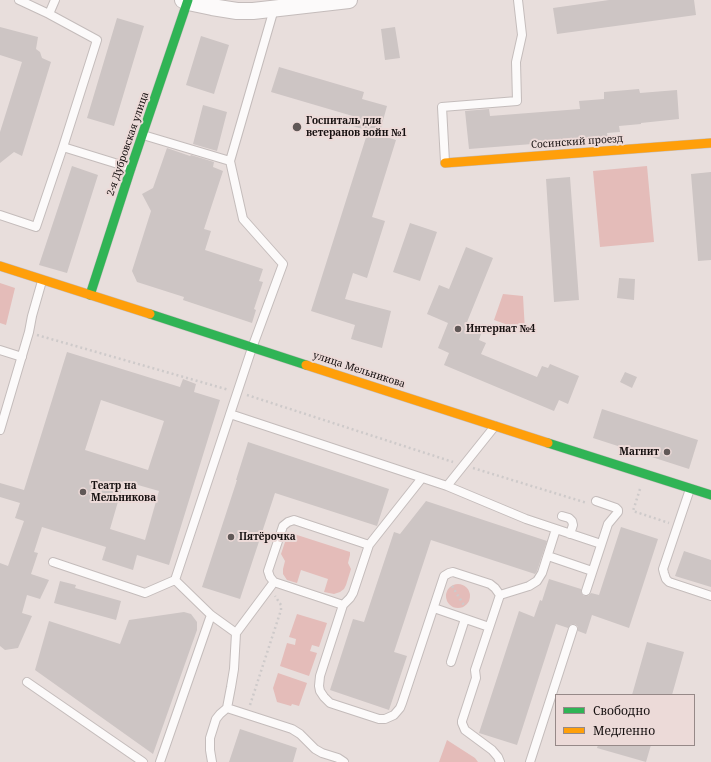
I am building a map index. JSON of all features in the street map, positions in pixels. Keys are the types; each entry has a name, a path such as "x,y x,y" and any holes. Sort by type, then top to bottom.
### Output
{"street":[{"path":"186,1 231,10 255,6 274,9 349,0"},
{"name":"2-я Дубровская улица","path":"90,295 186,1"},
{"name":"Сосинский проезд","path":"445,163 711,143"},
{"name":"улица Мельникова","path":"0,266 711,495"}],"lane":[{"path":"0,215 36,228 64,147 97,40 49,14 19,0"},
{"path":"49,14 55,0"},
{"path":"445,163 442,107 517,101 516,62 522,35 518,0"},
{"path":"53,562 145,594 175,580 252,348 284,264 243,218 230,161 274,9"},
{"path":"143,135 230,161"},
{"path":"64,147 131,168"},
{"path":"0,430 29,332 42,280"},
{"path":"0,350 22,357"},
{"path":"230,414 447,486 526,519 601,544"},
{"path":"447,486 495,426"},
{"path":"422,478 369,545 353,593 343,605 320,676 320,691 330,703 379,719 385,719 394,715 400,708 443,580 446,575 453,572 490,584 500,595"},
{"path":"690,488 663,569 664,576 670,582 711,596"},
{"path":"586,591 608,524 618,514 616,508 596,501"},
{"path":"562,516 569,518 572,521 573,525 570,534"},
{"path":"272,585 268,571 282,529 285,523 291,520 369,545"},
{"path":"500,595 529,586 537,581 542,573 556,529"},
{"path":"548,556 592,570"},
{"path":"175,580 211,615 236,633"},
{"path":"272,585 343,605"},
{"path":"212,762 210,738 216,719 227,708 236,657 236,633 272,585"},
{"path":"500,595 475,671 476,678 462,721 465,730 492,750 500,762"},
{"path":"434,608 489,627"},
{"path":"160,762 211,615"},
{"path":"451,662 465,619"},
{"path":"530,762 573,629"},
{"path":"27,682 143,762"},
{"path":"227,708 296,731 315,749 344,762"}],"path":[{"path":"29,332 237,392 585,503 596,501"},
{"path":"645,474 633,511 678,526"},
{"path":"446,575 474,622"},
{"path":"247,714 281,610 280,603 272,585"}],"shaded area":[{"path":"647,166 654,242 600,247 593,171"},
{"path":"0,283 15,288 6,325 0,323"},
{"path":"503,294 523,296 525,331 494,320"},
{"path":"294,534 350,552 348,563 351,569 344,589 334,594 324,592 328,579 301,570 297,583 287,580 283,574 285,561 281,554 286,539 290,535"},
{"path":"458,584 467,587 470,596 467,605 458,608 449,605 446,596 449,587"},
{"path":"297,614 327,623 319,647 312,645 310,651 317,653 309,676 280,666 287,643 295,645 296,639 289,637"},
{"path":"278,673 307,683 299,706 292,704 291,706 277,702 273,688"},
{"path":"447,740 475,758 478,762 439,762"}],"building":[{"path":"609,0 694,0 696,15 557,34 553,8"},
{"path":"117,18 144,26 114,126 87,118"},
{"path":"0,27 38,37 36,49 40,52 42,58 51,62 22,156 14,152 0,163 0,132 22,62 0,55"},
{"path":"395,27 400,58 385,60 381,29"},
{"path":"201,36 229,45 214,94 186,85"},
{"path":"279,67 364,92 362,99 387,106 379,135 396,140 372,217 385,221 367,278 353,273 345,299 391,311 382,348 351,339 355,325 311,311 368,131 353,126 356,117 271,92"},
{"path":"639,89 640,93 677,90 679,119 619,126 620,132 607,133 608,138 469,149 465,111 489,109 490,116 580,109 579,101 604,99 604,92"},
{"path":"203,105 227,112 217,151 193,144"},
{"path":"167,148 214,162 213,167 223,171 204,229 211,231 205,250 263,269 259,281 263,282 254,309 256,310 252,323 183,300 184,297 137,282 132,271 151,211 142,194 153,188"},
{"path":"72,166 98,175 67,273 39,265"},
{"path":"711,172 711,260 698,261 691,174"},
{"path":"570,177 579,300 554,302 546,179"},
{"path":"410,223 437,232 420,281 393,272"},
{"name":"Интернат №4","path":"466,247 493,258 465,327 481,334 479,340 486,343 481,354 537,377 542,366 548,368 550,364 579,376 568,404 559,400 554,411 444,365 449,353 438,348 448,323 427,314 439,285 449,289"},
{"path":"619,278 635,279 634,300 617,298"},
{"path":"67,352 180,387 183,379 196,384 194,392 220,400 169,565 137,555 133,570 102,560 106,547 42,527 34,552 38,553 31,574 49,580 40,599 27,595 22,613 32,616 18,648 5,650 0,646 0,563 8,566 24,521 15,518 20,503 0,497 0,483 24,490","holes":["101,400 164,421 148,470 85,450","124,481 159,491 145,540 110,529"]},
{"path":"625,372 637,377 632,388 620,382"},
{"path":"602,409 698,440 689,469 593,438"},
{"path":"248,442 389,489 377,526 275,493 240,599 202,587"},
{"path":"426,501 547,541 535,574 431,540 394,652 407,656 389,710 330,690 353,619 364,622 394,532 400,534"},
{"path":"621,527 658,539 629,628 592,615 586,634 578,631 578,627 575,624 571,624 568,628 556,624 517,745 479,733 519,611 534,617 540,600 542,601 549,579 581,589 584,596 588,596 591,593 599,595"},
{"path":"684,551 711,560 711,587 675,576"},
{"path":"60,581 76,585 75,588 121,601 116,620 54,603"},
{"path":"184,612 191,614 197,622 197,630 153,754 35,670 49,621 120,644 129,620"},
{"path":"647,642 684,652 672,694 632,694"},
{"path":"240,729 297,748 293,762 229,762"},
{"path":"598,746 651,746 646,762 597,748"}],"traffic: fast":[{"path":"90,295 188,0"},
{"path":"150,314 306,365"},
{"path":"548,443 711,495"}],"traffic: slow":[{"path":"445,163 711,143"},
{"path":"0,266 150,314"},
{"path":"306,365 548,443"}],"place":[{"name":"Госпиталь для ветеранов войн №1","path":"297,127"},
{"name":"Интернат №4","path":"458,329"},
{"name":"Магнит","path":"667,452"},
{"name":"Театр на Мельникова","path":"83,492"},
{"name":"Пятёрочка","path":"231,537"}]}
